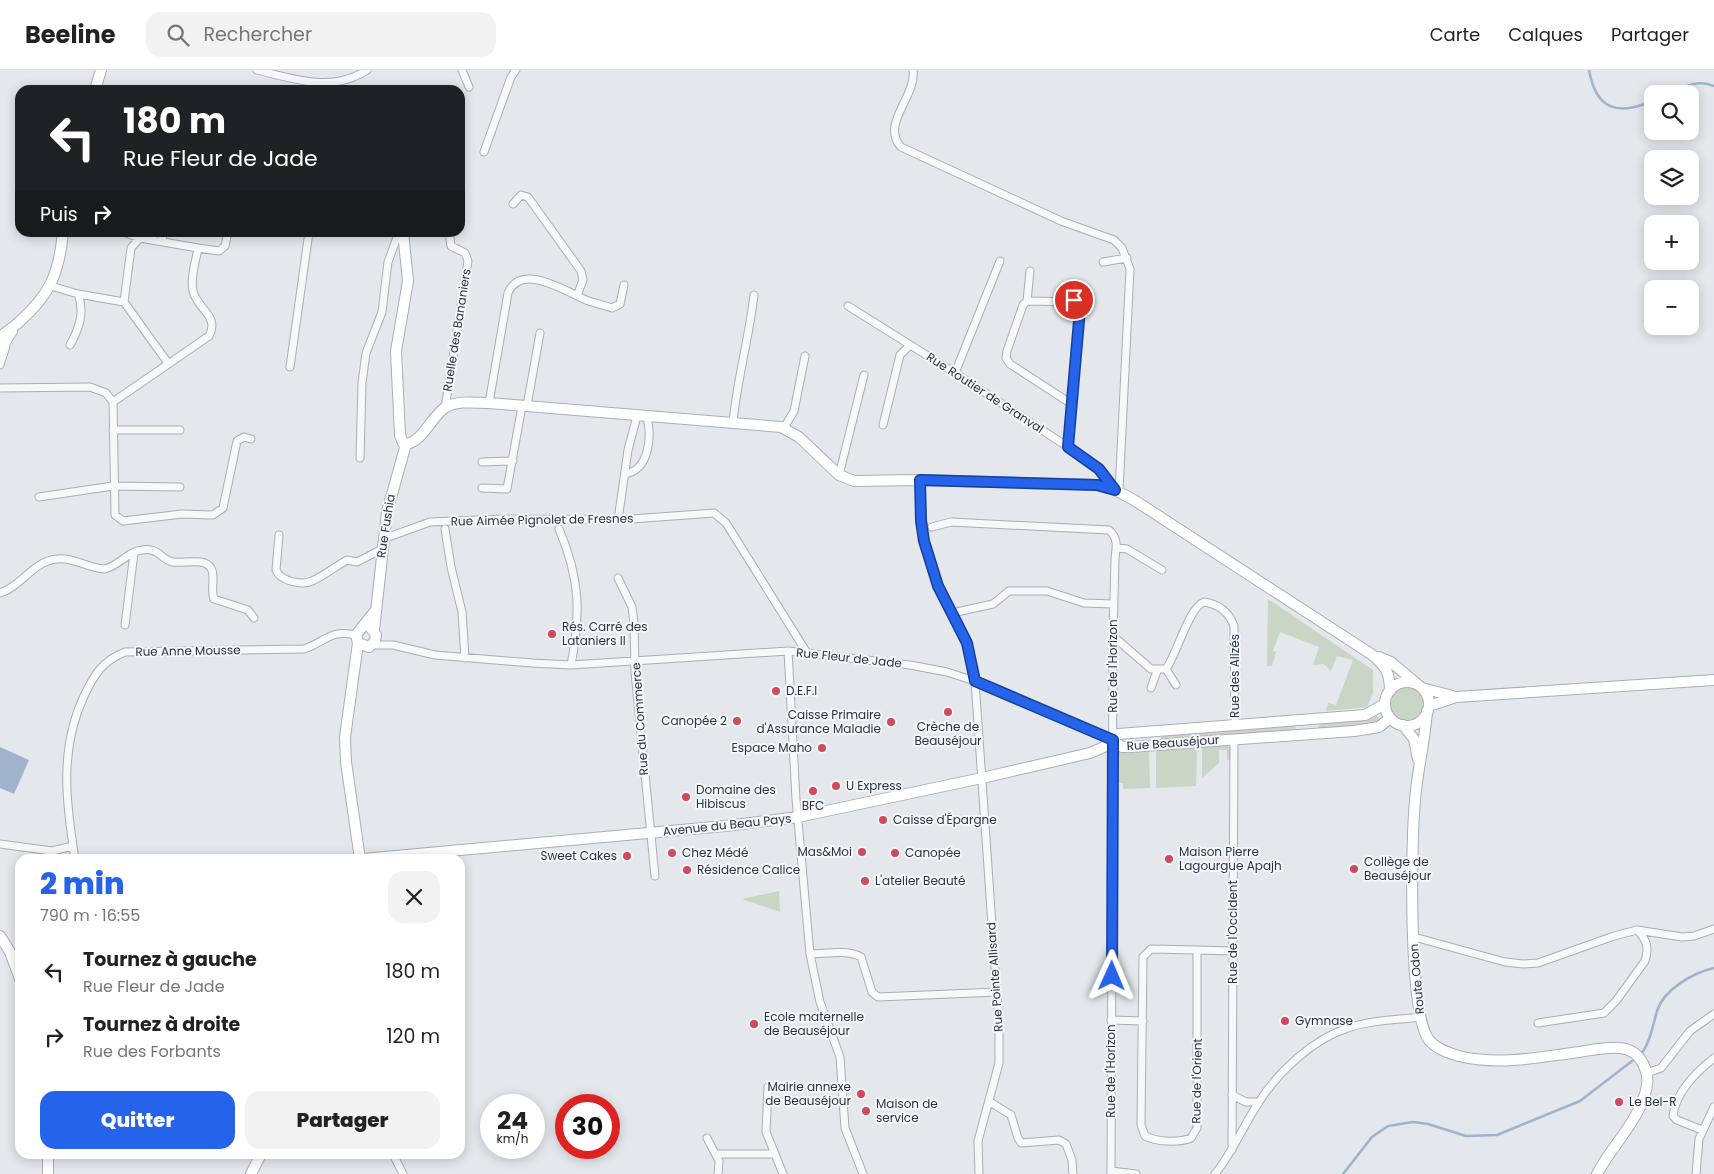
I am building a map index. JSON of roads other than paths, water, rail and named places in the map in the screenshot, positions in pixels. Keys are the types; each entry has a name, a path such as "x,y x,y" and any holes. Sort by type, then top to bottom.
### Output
{"street":[{"path":"96,85 101,70"},
{"path":"257,70 322,83 335,83 350,79 367,70"},
{"path":"462,70 469,87"},
{"path":"484,152 511,77 516,70"},
{"path":"912,70 911,83 894,130 896,141 901,147 1060,221 1114,240 1122,248 1127,258 1130,269 1117,490"},
{"path":"513,204 522,195 528,197 581,272 583,280 577,296"},
{"path":"0,350 5,337 38,304 51,286 59,265 62,237"},
{"path":"137,237 219,251 225,246 227,237"},
{"path":"162,237 162,242"},
{"path":"290,367 308,237"},
{"path":"360,458 364,360 367,346 382,312 388,262 397,237"},
{"path":"404,237 408,281 396,360 400,400 400,435 403,443 406,444 415,440 445,408"},
{"name":"Ruelle des Bananiers","path":"445,408 468,261 465,254 451,246 450,237"},
{"path":"140,238 132,248 124,302 168,363"},
{"path":"113,402 209,336 212,332 211,317 196,300 193,291 198,248"},
{"path":"1103,262 1127,258"},
{"path":"955,373 1000,261"},
{"path":"1030,271 1027,301 1023,305 1016,323 1006,351 1006,358 1010,364 1070,403"},
{"path":"489,403 508,293 512,285 519,280 535,280 616,308 620,304 624,285"},
{"path":"51,286 78,294 124,302"},
{"path":"70,345 78,331 81,316 81,302 78,294"},
{"path":"733,422 736,392 748,340 754,295"},
{"path":"1027,301 1078,302 1080,309 1070,403 1068,447"},
{"name":"Rue Routier de Granval","path":"848,306 1068,447 1099,469 1117,490 1372,654"},
{"path":"482,488 507,489 540,333"},
{"path":"0,365 5,337"},
{"path":"883,425 900,356 910,345"},
{"path":"784,428 794,411 805,356"},
{"path":"839,475 864,375"},
{"path":"0,388 90,387 106,393 113,402 113,486 116,515 123,522 182,514 213,515 223,508 237,442 244,437 251,439"},
{"name":"Rue Routier de Granval","path":"445,408 470,402 489,403 642,417 733,422 784,428 799,436 839,475 862,482 920,480 1097,485 1117,490"},
{"path":"625,474 635,472 641,467 650,437 642,417"},
{"path":"618,520 625,474 642,417"},
{"path":"113,430 180,430"},
{"name":"Rue Fushia","path":"371,630 389,501 406,444"},
{"path":"482,462 513,461"},
{"name":"Rue Pointe Allisard","path":"920,480 922,532 938,586 967,643 975,681 997,992 999,1063 978,1141 978,1174"},
{"path":"40,497 113,486 180,487"},
{"name":"Rue Aimée Pignolet de Fresnes","path":"279,535 276,570 278,575 287,580 310,582 347,560 357,562 383,544 430,522 501,519 618,520 705,512 714,513 721,517 808,652"},
{"path":"932,527 951,522 1109,530 1114,535 1117,548 1127,548 1162,570"},
{"path":"445,529 451,567 462,612 464,658"},
{"path":"560,530 575,575 579,597 578,620 571,665"},
{"name":"Rue de l'Horizon","path":"1110,1172 1113,636 1114,559 1117,548"},
{"path":"0,593 35,568 50,560 68,559 104,569 134,553 142,550 154,550 171,562 202,562 208,564 212,571 214,599 248,610 254,618"},
{"path":"124,625 134,553"},
{"name":"Rue du Commerce","path":"618,578 632,607 649,833 655,876"},
{"path":"952,613 992,604 1009,591 1047,591 1084,603 1114,604"},
{"name":"Rue des Alizés","path":"1166,669 1174,658 1199,604 1212,603 1227,613 1234,626 1236,636 1235,726"},
{"path":"352,680 370,646 371,630 357,631 346,728 346,762 360,854"},
{"name":"Rue Fleur de Jade","path":"371,630 392,645"},
{"name":"Rue Anne Mousse","path":"74,854 66,782 68,743 79,706 94,674 101,666 124,652 304,649 329,635 338,633 357,639"},
{"path":"1113,636 1145,665 1157,671 1166,669 1176,685"},
{"path":"357,639 370,646"},
{"name":"Rue Fleur de Jade","path":"370,646 392,645 436,655 464,658 571,665 788,651 808,652 910,665 947,672 975,681 1113,740"},
{"path":"788,651 798,817 810,954 820,1002 840,1057 845,1128 863,1174"},
{"path":"1372,654 1391,662 1419,686 1433,693 1456,697 1714,680"},
{"path":"1372,654 1386,666 1389,673 1390,691 1385,704 1390,718 1403,725 1420,721 1428,709 1456,697"},
{"path":"1151,688 1157,671"},
{"path":"1390,691 1402,683 1419,686 1428,700 1428,709"},
{"name":"Rue Beauséjour","path":"1385,704 1365,715 1118,734 1113,740 1122,747 1129,747 1354,731 1379,726 1390,718"},
{"name":"Route Odon","path":"1428,709 1413,826 1414,937 1420,1017 1424,1032 1434,1045 1467,1058 1493,1061 1619,1048 1636,1054 1641,1059 1647,1073"},
{"name":"Route Odon","path":"1403,725 1414,739 1419,768"},
{"name":"Rue de l'Occident","path":"1232,1150 1234,739"},
{"name":"Avenue du Beau Pays","path":"416,854 649,833 798,817 1094,752 1113,740"},
{"path":"0,844 52,851 73,846"},
{"path":"1414,937 1505,962 1538,964 1614,936 1637,930 1682,937 1694,936 1714,929"},
{"path":"1538,1023 1595,1016 1604,1013 1610,1008 1645,961 1648,954 1646,942 1637,930"},
{"path":"0,936 10,952 15,966"},
{"name":"Rue de l'Orient","path":"1197,950 1198,1120 1191,1138 1186,1140 1155,1140 1145,1136 1142,1132 1142,963 1146,952 1156,948 1232,951"},
{"path":"810,954 845,953 861,957 876,996 997,992"},
{"path":"1596,1174 1625,1133 1644,1096 1647,1073 1661,1068 1690,1031 1714,1014"},
{"path":"1214,1174 1232,1150 1259,1102 1287,1068 1307,1050 1346,1028 1365,1023 1420,1017"},
{"path":"1111,1020 1143,1021"},
{"path":"1702,1130 1677,1120 1673,1116 1683,1090 1714,1058"},
{"path":"768,1087 766,1132 783,1174"},
{"path":"1232,1095 1246,1102 1259,1102"},
{"path":"990,1102 1011,1114 1021,1143 1059,1140 1066,1144 1072,1160 1073,1174"},
{"path":"1696,1174 1702,1130 1714,1107"},
{"path":"707,1138 719,1161 718,1174"},
{"path":"716,1154 774,1154"},
{"path":"48,1159 48,1174"},
{"path":"250,1174 259,1159"},
{"path":"396,1159 403,1174"},
{"path":"1110,1172 1136,1174"}],"water":[{"path":"0,747 29,760 14,794 0,788"}],"waterway":[{"path":"1589,70 1597,94 1610,106 1629,108 1644,104"},
{"path":"1692,85 1702,83 1714,86"},
{"path":"1641,1054 1649,1039 1657,1011 1666,996 1680,983 1714,968"},
{"path":"1343,1174 1372,1137 1388,1126 1413,1122 1428,1124 1466,1136 1497,1135 1580,1101 1636,1058"}],"place":[{"name":"Rés. Carré des Lataniers II","path":"552,634"},
{"name":"D.E.F.I","path":"776,691"},
{"name":"Crèche de Beauséjour","path":"948,712"},
{"name":"Canopée 2","path":"737,721"},
{"name":"Caisse Primaire d'Assurance Maladie","path":"891,722"},
{"name":"Espace Maho","path":"822,748"},
{"name":"U Express","path":"836,786"},
{"name":"BFC","path":"813,791"},
{"name":"Domaine des Hibiscus","path":"686,797"},
{"name":"Caisse d'Épargne","path":"883,820"},
{"name":"Mas&Moi","path":"862,852"},
{"name":"Chez Médé","path":"672,853"},
{"name":"Canopée","path":"895,853"},
{"name":"Sweet Cakes","path":"627,856"},
{"name":"Maison Pierre Lagourgue Apajh","path":"1169,859"},
{"name":"Collège de Beauséjour","path":"1354,869"},
{"name":"Résidence Calice","path":"687,870"},
{"name":"L'atelier Beauté","path":"865,881"},
{"name":"Gymnase","path":"1285,1021"},
{"name":"Ecole maternelle de Beauséjour","path":"754,1024"},
{"name":"Mairie annexe de Beauséjour","path":"861,1094"},
{"name":"Le Bel-R","path":"1619,1102"},
{"name":"Maison de service","path":"866,1111"}]}
